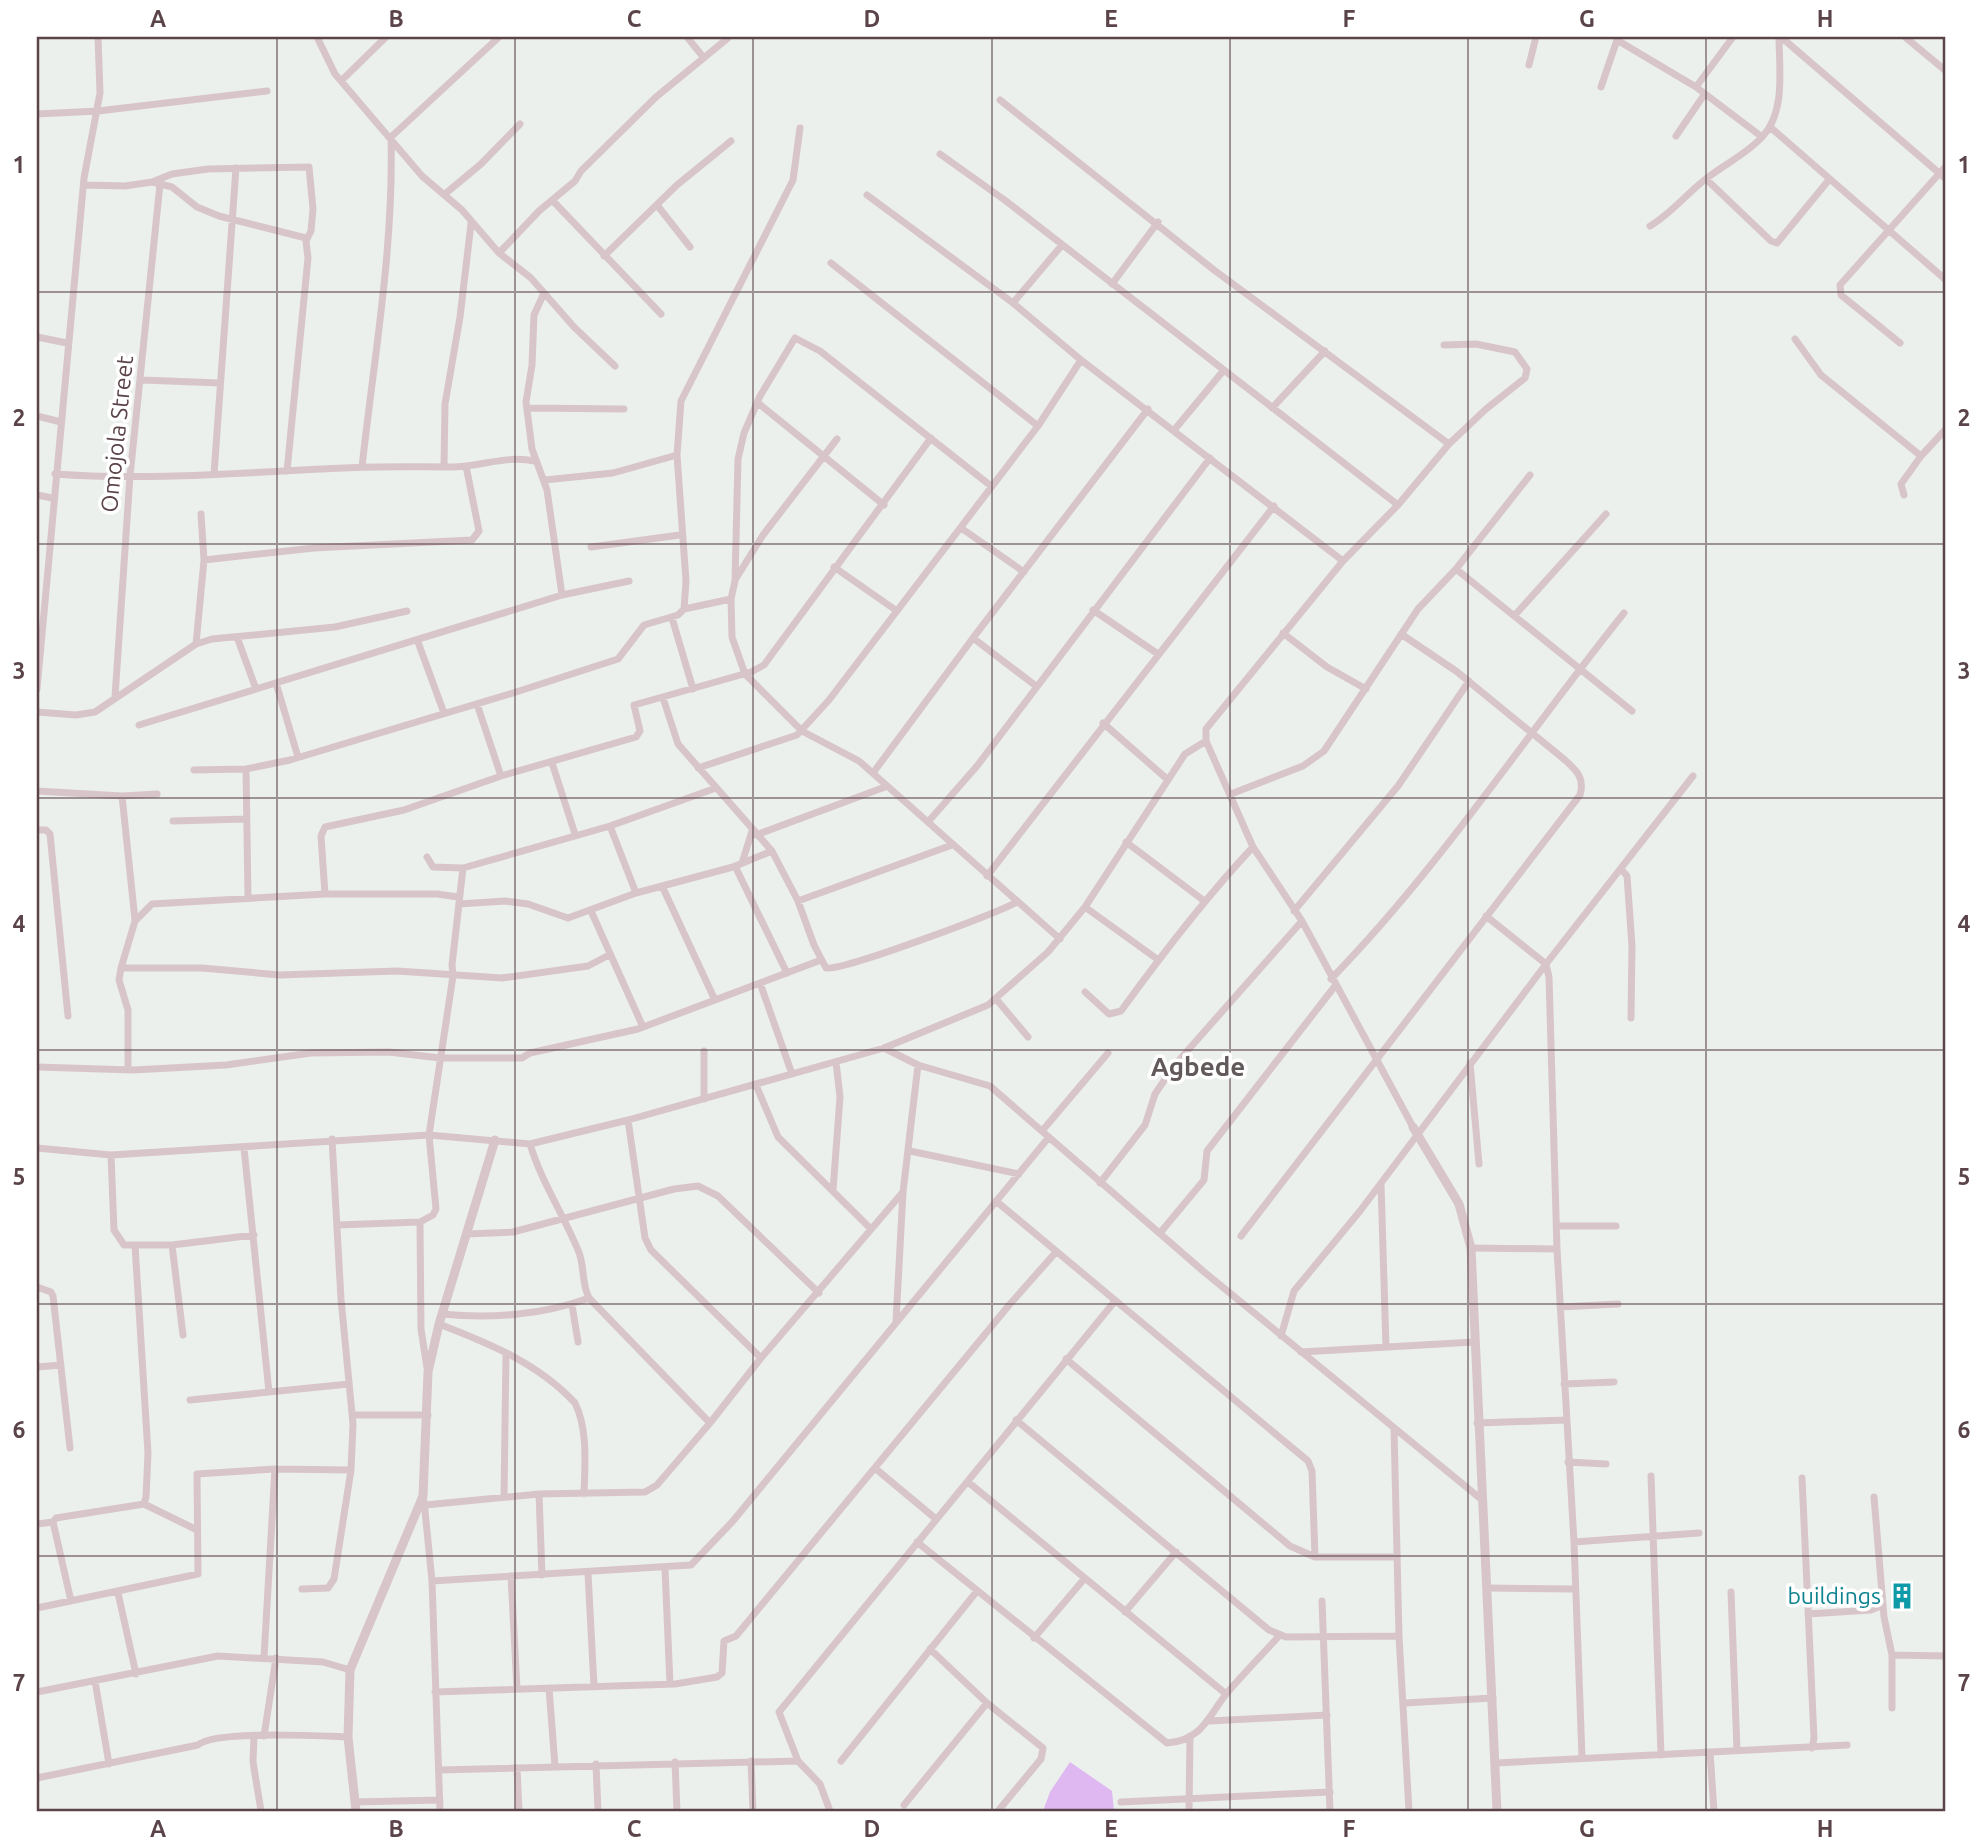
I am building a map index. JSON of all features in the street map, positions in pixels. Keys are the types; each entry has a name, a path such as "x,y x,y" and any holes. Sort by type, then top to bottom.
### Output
{"street":[{"path":"37,689 67,343 84,185 98,111 98,37"},
{"path":"317,37 330,66 341,81 422,176 445,194 499,253 524,271 615,366"},
{"path":"341,81 386,37"},
{"path":"362,467 386,271 392,180 391,137 499,37"},
{"path":"687,37 704,58"},
{"path":"1529,65 1536,37"},
{"path":"1696,87 1733,37"},
{"path":"1650,226 1762,137 1770,127 1778,96 1780,37"},
{"path":"1780,37 1943,176"},
{"path":"1905,37 1946,71"},
{"path":"499,253 656,97 728,38"},
{"path":"1601,87 1618,38 1696,87 1762,137"},
{"path":"37,114 98,111 267,91"},
{"path":"1676,136 1704,94"},
{"path":"1000,100 1158,222 1214,270 1449,444"},
{"path":"445,194 520,124"},
{"path":"1770,127 1828,181 1890,230 1946,280"},
{"path":"684,609 686,581 680,535 677,455 681,401 793,180 800,128"},
{"path":"604,256 657,205 731,141"},
{"path":"940,154 1398,505"},
{"path":"1900,343 1841,295 1840,289 1843,282 1890,230 1943,176 1946,166"},
{"path":"156,183 172,174 236,168 309,167 313,209 311,231 306,238 308,258 288,471"},
{"path":"214,474 236,168"},
{"path":"1706,179 1777,243 1828,181"},
{"path":"84,185 125,186 156,183 172,187 197,207 306,238"},
{"name":"Omojola Street","path":"115,697 130,476 142,380 156,183"},
{"path":"866,195 1013,303 1081,360 1175,429 1343,561"},
{"path":"553,201 661,314"},
{"path":"657,205 690,247"},
{"path":"1112,284 1158,222"},
{"path":"444,467 445,404 460,317 471,224"},
{"path":"1013,303 1062,245"},
{"path":"831,263 1038,426"},
{"path":"544,293 534,315 527,408 535,461 545,480 562,595"},
{"path":"37,337 67,343"},
{"path":"991,486 797,337 758,403 744,433 738,459 735,580 731,599 732,637 745,674 802,731 849,755 873,773 1060,939"},
{"path":"1795,340 1821,375 1921,456"},
{"path":"1444,345 1500,347 1514,352 1527,369 1525,378 1515,389 1486,409 1449,444 1398,505 1343,561 1213,717 1206,729 1206,741 1253,847 1302,921 1375,1060 1459,1204 1471,1248 1480,1499 1488,1588 1497,1811"},
{"path":"1272,408 1325,351"},
{"path":"698,768 791,738 802,731 1038,426 1081,360"},
{"path":"1175,429 1224,370"},
{"path":"142,380 220,383"},
{"path":"758,403 884,505"},
{"path":"527,408 624,409"},
{"path":"873,773 1148,409"},
{"path":"37,416 61,422"},
{"path":"1904,495 1901,484 1921,456 1946,429"},
{"path":"326,894 321,836 326,827 404,810 501,776 639,735 634,705 745,674 764,665 931,438"},
{"path":"735,580 763,535 837,439"},
{"path":"545,480 613,473 677,455"},
{"path":"55,474 130,476 362,467 444,467 466,466 514,457 535,461"},
{"path":"928,822 977,766 1210,458"},
{"path":"204,560 314,548 472,540 480,531 466,466"},
{"path":"1231,794 1314,761 1366,689 1418,609 1456,569 1530,475"},
{"path":"37,495 52,498"},
{"path":"987,876 1103,723 1274,506"},
{"path":"196,644 204,560 201,514"},
{"path":"1515,615 1606,514"},
{"path":"961,528 1024,572"},
{"path":"592,547 680,535"},
{"path":"834,568 897,611"},
{"path":"1456,569 1632,711"},
{"path":"139,724 418,642 562,595 629,580"},
{"path":"37,584 44,589"},
{"path":"194,770 246,769 298,757 477,704 618,659 644,625 672,618 684,609 731,599"},
{"path":"1093,610 1158,654"},
{"path":"37,712 86,715 196,644 212,639 335,627 407,611"},
{"path":"1160,1233 1204,1180 1208,1151 1333,983 1466,824 1531,733 1624,613"},
{"path":"672,618 693,689"},
{"path":"1283,633 1327,667 1366,689"},
{"path":"1241,1236 1580,795 1583,786 1578,772 1469,681 1401,634"},
{"path":"237,637 256,689"},
{"path":"973,638 1035,687"},
{"path":"418,642 444,713"},
{"path":"1294,911 1398,786 1469,681"},
{"path":"276,683 298,757"},
{"path":"663,698 678,744 772,851 798,901 821,960 830,969 985,917 1017,902"},
{"path":"477,704 501,776"},
{"path":"1103,723 1167,779"},
{"path":"37,1148 111,1155 429,1135 530,1144 628,1120 884,1048 997,1000 1060,939 1085,906 1185,754 1206,741"},
{"path":"552,763 575,834"},
{"path":"246,769 248,897"},
{"path":"1281,1336 1294,1291 1381,1183 1415,1130 1693,776"},
{"path":"787,973 739,864 754,833 886,787"},
{"path":"427,857 433,867 463,868 610,826 716,788"},
{"path":"37,791 121,796 157,794"},
{"path":"121,796 135,921 119,980 128,1010 128,1070"},
{"path":"173,821 246,819"},
{"path":"610,826 636,893"},
{"path":"37,830 46,830 50,834 68,1016"},
{"path":"1126,842 1203,900"},
{"path":"798,901 952,845"},
{"path":"1085,992 1109,1014 1117,1013 1203,900 1253,847"},
{"path":"135,921 152,904 326,894 437,894 459,901 528,904 561,918 591,911 636,893 663,888 772,851"},
{"path":"337,1225 420,1222 433,1215 436,1209 429,1135 453,976 463,868"},
{"path":"1621,869 1627,876 1632,933 1631,1018"},
{"path":"663,888 714,998"},
{"path":"1085,906 1157,959"},
{"path":"591,911 643,1027"},
{"path":"1486,916 1546,964 1550,982 1557,1249 1574,1542 1582,1757"},
{"path":"1100,1183 1145,1125 1155,1094 1174,1066 1302,921"},
{"path":"121,968 202,968 280,975 397,971 453,976 519,976 550,968 588,966 609,956"},
{"path":"37,1067 128,1070 226,1065 311,1053 389,1052 440,1058 522,1058 530,1053 598,1040 643,1027 714,998 821,960"},
{"path":"760,983 792,1074"},
{"path":"997,1000 1028,1037"},
{"path":"884,1048 918,1065 989,1086 1281,1336 1480,1499"},
{"path":"704,1051 704,1099"},
{"path":"1042,1131 1108,1053"},
{"path":"833,1190 840,1097 836,1062"},
{"path":"1470,1063 1479,1164"},
{"path":"896,1321 903,1192 910,1151 918,1065"},
{"path":"756,1085 778,1137 871,1229"},
{"path":"628,1120 645,1238 651,1250 761,1358"},
{"path":"432,1581 665,1569 691,1565 733,1521 1049,1138"},
{"path":"302,1589 328,1588 334,1579 351,1470 352,1415 332,1139"},
{"path":"428,1372 440,1319 495,1140"},
{"path":"530,1144 537,1168 580,1253 584,1288 589,1298 710,1423"},
{"path":"244,1148 270,1392"},
{"path":"910,1151 1019,1174"},
{"path":"111,1155 114,1230 124,1245 172,1245 254,1235"},
{"path":"1381,1183 1386,1347"},
{"path":"468,1234 513,1232 674,1189 707,1188 819,1293"},
{"path":"424,1500 539,1494 612,1495 651,1490 903,1192"},
{"path":"996,1201 1308,1461 1312,1471 1315,1557"},
{"path":"420,1222 421,1329 428,1372 424,1500 432,1581 440,1811"},
{"path":"1558,1226 1616,1226"},
{"path":"135,1245 148,1453 144,1504"},
{"path":"172,1245 183,1335"},
{"path":"1471,1248 1557,1249"},
{"path":"435,1692 670,1684 704,1681 720,1675 724,1641 736,1636 1056,1252"},
{"path":"37,1287 51,1292 53,1296 70,1448"},
{"path":"440,1319 478,1318 572,1305 589,1298"},
{"path":"830,1811 820,1784 798,1761 779,1712 1115,1301"},
{"path":"1560,1307 1618,1304"},
{"path":"572,1305 578,1342"},
{"path":"440,1319 533,1368 575,1403 579,1411 585,1459 584,1493"},
{"path":"1301,1352 1474,1342"},
{"path":"504,1497 506,1353"},
{"path":"1066,1359 1290,1546 1315,1557 1396,1557"},
{"path":"37,1367 61,1365"},
{"path":"1564,1384 1614,1382"},
{"path":"190,1400 349,1384"},
{"path":"352,1415 428,1415"},
{"path":"1016,1420 1279,1636 1399,1636"},
{"path":"1477,1423 1565,1420"},
{"path":"1394,1429 1399,1636 1405,1703 1409,1811"},
{"path":"1568,1462 1606,1464"},
{"path":"37,1608 198,1574 195,1529 197,1474 275,1469 351,1470"},
{"path":"264,1657 265,1587 275,1469"},
{"path":"876,1469 936,1519"},
{"path":"1651,1476 1651,1538 1661,1755"},
{"path":"1802,1478 1814,1738 1812,1748"},
{"path":"968,1482 1226,1695"},
{"path":"539,1494 542,1575"},
{"path":"1874,1497 1884,1617 1892,1655 1892,1708"},
{"path":"424,1500 350,1670 348,1737 356,1806 440,1800"},
{"path":"37,1524 53,1522 56,1518 144,1504 195,1529"},
{"path":"53,1522 71,1601"},
{"path":"1574,1542 1699,1533"},
{"path":"917,1542 1161,1741 1175,1742 1190,1736 1210,1721 1226,1695 1279,1636"},
{"path":"1125,1612 1176,1552"},
{"path":"665,1569 670,1684"},
{"path":"588,1573 594,1686"},
{"path":"511,1576 517,1689"},
{"path":"1034,1638 1085,1577"},
{"path":"1488,1588 1575,1589"},
{"path":"841,1761 976,1591"},
{"path":"1731,1592 1737,1750"},
{"path":"118,1593 136,1674"},
{"path":"1322,1601 1330,1811"},
{"path":"1808,1614 1871,1609 1883,1605"},
{"path":"1871,1609 1884,1617"},
{"path":"930,1649 987,1703 1041,1744 1044,1751 998,1811"},
{"path":"1892,1655 1946,1656"},
{"path":"37,1692 218,1656 324,1662 350,1670"},
{"path":"264,1736 276,1658"},
{"path":"95,1681 109,1764"},
{"path":"549,1688 555,1766"},
{"path":"1405,1703 1493,1698"},
{"path":"904,1805 987,1703"},
{"path":"1210,1721 1327,1715"},
{"path":"37,1778 198,1745 206,1739 254,1736 348,1737"},
{"path":"254,1736 253,1762 261,1811"},
{"path":"1189,1811 1190,1736"},
{"path":"1496,1763 1847,1745"},
{"path":"1710,1752 1714,1811"},
{"path":"751,1761 753,1811"},
{"path":"439,1770 798,1761"},
{"path":"675,1762 677,1811"},
{"path":"596,1764 598,1811"},
{"path":"517,1768 519,1811"},
{"path":"1121,1802 1330,1792"}],"shaded area":[{"path":"1070,1762 1112,1791 1114,1811 1043,1811 1050,1792"}],"place":[{"name":"buildings","path":"1902,1596"}],"district":[{"name":"Agbede","path":"1198,1067"}]}
